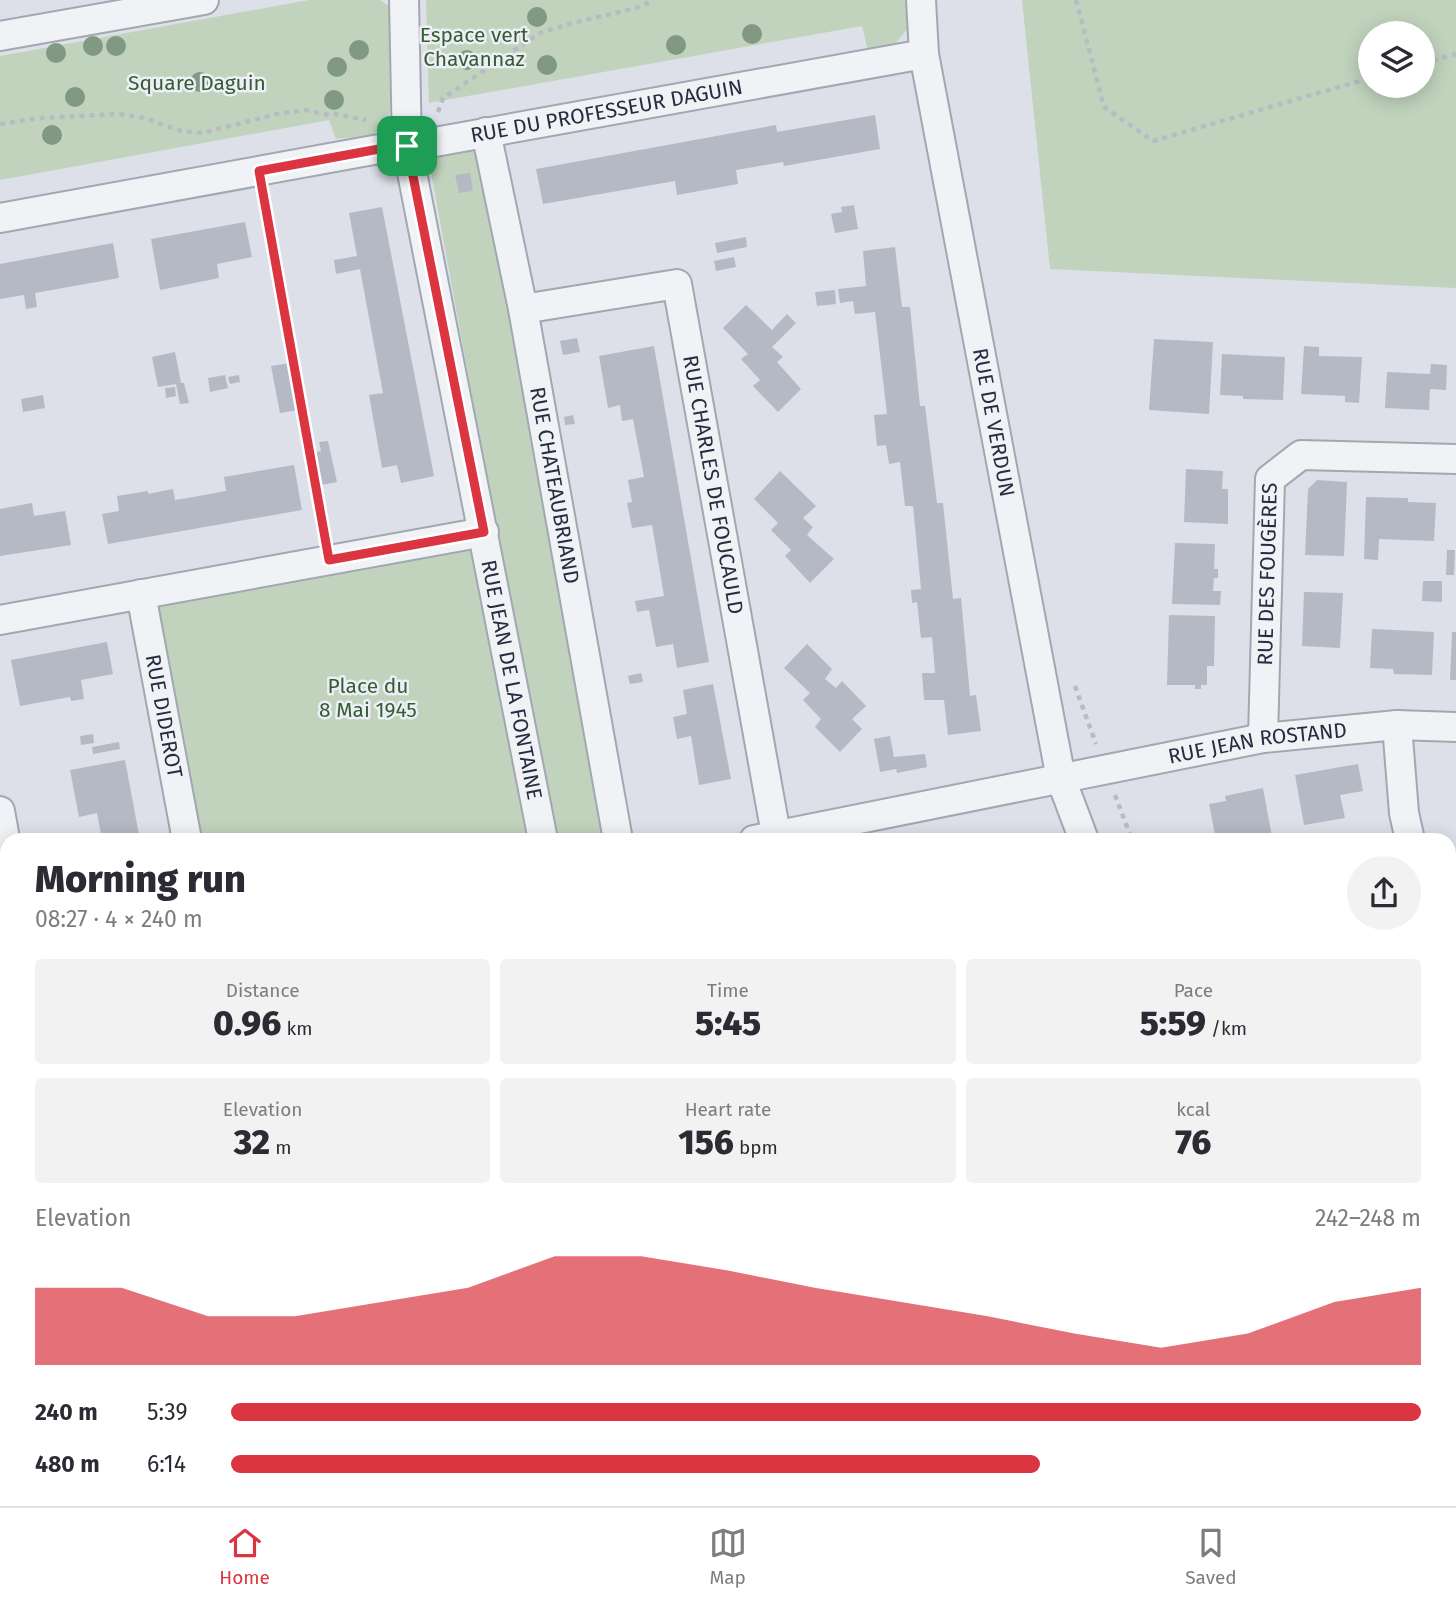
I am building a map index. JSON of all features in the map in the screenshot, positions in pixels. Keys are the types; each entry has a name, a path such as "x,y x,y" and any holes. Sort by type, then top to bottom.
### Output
{"street":[{"path":"0,36 81,10 204,0"},
{"name":"RUE JEAN DE LA FONTAINE","path":"404,0 407,134 542,833"},
{"name":"RUE DE VERDUN","path":"920,0 924,54 1061,779 1081,833"},
{"name":"RUE DU PROFESSEUR DAGUIN","path":"0,218 379,149 407,134 486,132 924,54"},
{"name":"RUE CHATEAUBRIAND","path":"486,132 523,309 617,833"},
{"name":"RUE CHARLES DE FOUCAULD","path":"523,309 677,284 768,833"},
{"name":"RUE DES FOUGÈRES","path":"1263,738 1270,479 1301,454 1456,459"},
{"path":"0,620 484,532"},
{"name":"RUE DIDEROT","path":"141,594 186,833"},
{"path":"1397,725 1404,813 1408,833"},
{"name":"RUE JEAN ROSTAND","path":"798,833 1263,738 1397,725 1456,727"},
{"path":"0,811 4,833"}],"path":[{"path":"0,124 39,118 120,114 144,118 181,131 202,133 277,114 305,110 390,124 407,134 437,114 443,98 540,33 640,7 653,0"},
{"path":"1076,0 1104,107 1153,141 1358,81"},
{"path":"1435,60 1456,54"},
{"path":"259,171 329,560"}],"green space":[{"name":"Square Daguin","path":"309,0 380,0 389,6 390,110 387,120 377,132 336,139 329,120 0,180 0,56"},
{"name":"Espace vert Chavannaz","path":"426,0 908,0 909,27 893,46 868,51 862,26 429,103"},
{"path":"1022,0 1456,0 1456,288 1050,269"},
{"path":"466,147 483,161 603,833 552,833 431,172 438,156"},
{"name":"Place du 8 Mai 1945","path":"484,532 542,833 186,833 141,594"}],"building":[{"path":"875,115 880,149 784,166 783,162 736,170 738,184 677,195 675,181 543,204 536,169 776,125 777,132"},
{"path":"470,173 473,191 459,193 455,175"},
{"path":"854,205 858,229 835,233 831,214 842,212 841,207"},
{"path":"382,207 434,476 401,483 397,465 382,468 369,395 383,393 360,269 336,274 334,260 357,256 349,213"},
{"path":"245,222 252,257 217,264 219,278 160,290 151,239"},
{"path":"746,237 747,247 717,253 715,243"},
{"path":"113,243 119,278 35,293 37,307 26,309 24,295 0,299 0,264"},
{"path":"895,247 902,307 910,307 920,406 925,406 937,503 943,503 953,599 961,598 970,696 976,695 981,731 948,735 944,700 924,700 922,673 935,673 932,637 921,638 917,602 912,603 911,590 921,589 913,506 905,506 900,462 889,464 886,445 877,446 874,415 887,414 875,312 855,314 853,301 840,303 838,289 866,286 863,251"},
{"path":"734,257 736,267 716,271 714,261"},
{"path":"835,290 836,304 817,306 815,292"},
{"path":"746,305 772,330 787,314 796,323 772,347 783,357 777,362 801,389 778,412 753,386 760,380 741,359 748,354 723,328"},
{"path":"577,338 580,352 563,355 560,341"},
{"path":"1154,339 1213,342 1209,414 1149,410"},
{"path":"654,346 709,662 677,668 673,644 656,647 649,610 637,612 635,601 664,596 652,525 632,528 627,503 632,502 628,480 644,477 633,419 622,421 620,405 608,408 599,356"},
{"path":"1304,346 1319,347 1319,356 1362,357 1359,403 1345,402 1345,396 1301,394"},
{"path":"175,352 181,383 184,383 189,403 180,404 176,384 158,387 152,357"},
{"path":"1222,354 1285,357 1283,400 1243,399 1243,396 1220,395"},
{"path":"290,363 299,410 280,413 271,366"},
{"path":"1431,364 1447,365 1446,390 1430,389 1429,410 1385,408 1387,372 1430,374"},
{"path":"225,375 228,388 210,392 208,378"},
{"path":"239,375 240,382 230,384 228,377"},
{"path":"175,387 176,396 166,398 165,388"},
{"path":"43,395 45,408 23,412 21,399"},
{"path":"573,415 575,424 565,425 564,417"},
{"path":"328,441 337,482 322,485 316,452 321,451 319,442"},
{"path":"294,465 302,510 108,544 102,514 119,511 117,496 173,489 175,500 199,496 226,491 224,477"},
{"path":"1186,469 1223,471 1222,489 1228,489 1228,524 1184,522"},
{"path":"780,471 816,506 803,518 813,527 807,535 834,559 810,583 785,556 791,550 771,530 778,523 754,499"},
{"path":"1317,480 1347,482 1344,556 1305,555 1308,489"},
{"path":"1366,497 1408,498 1408,502 1436,503 1434,541 1379,539 1378,560 1364,559"},
{"path":"32,503 34,516 65,511 71,545 0,556 0,509"},
{"path":"1175,543 1215,544 1214,569 1218,569 1218,578 1214,578 1213,591 1221,591 1220,605 1172,604"},
{"path":"1447,550 1455,550 1454,575 1446,575"},
{"path":"1423,581 1442,581 1442,602 1422,601"},
{"path":"1304,592 1343,593 1340,648 1302,646"},
{"path":"1169,615 1215,616 1214,666 1207,666 1207,685 1201,685 1201,689 1195,689 1195,685 1167,685"},
{"path":"1372,629 1434,632 1432,675 1394,674 1393,669 1370,668"},
{"path":"1452,632 1456,632 1456,680 1450,680"},
{"path":"107,642 113,674 81,680 84,699 71,701 70,697 20,706 11,660"},
{"path":"807,644 832,669 825,679 836,688 842,681 866,706 852,719 862,729 840,752 815,727 821,719 803,700 810,693 784,668"},
{"path":"641,673 643,682 630,684 628,676"},
{"path":"713,684 731,779 699,785 691,736 677,739 673,717 687,714 683,690"},
{"path":"93,734 94,743 81,745 80,736"},
{"path":"890,736 894,757 925,754 927,767 897,773 896,769 880,772 874,739"},
{"path":"119,742 120,749 93,754 92,747"},
{"path":"125,760 139,833 101,833 97,813 79,817 70,770"},
{"path":"1358,764 1363,791 1340,795 1345,818 1304,825 1295,775"},
{"path":"1263,788 1271,833 1215,833 1209,804 1226,801 1225,796"}],"route":[{"path":"407,146 484,532 329,560 259,171 407,146"}]}
